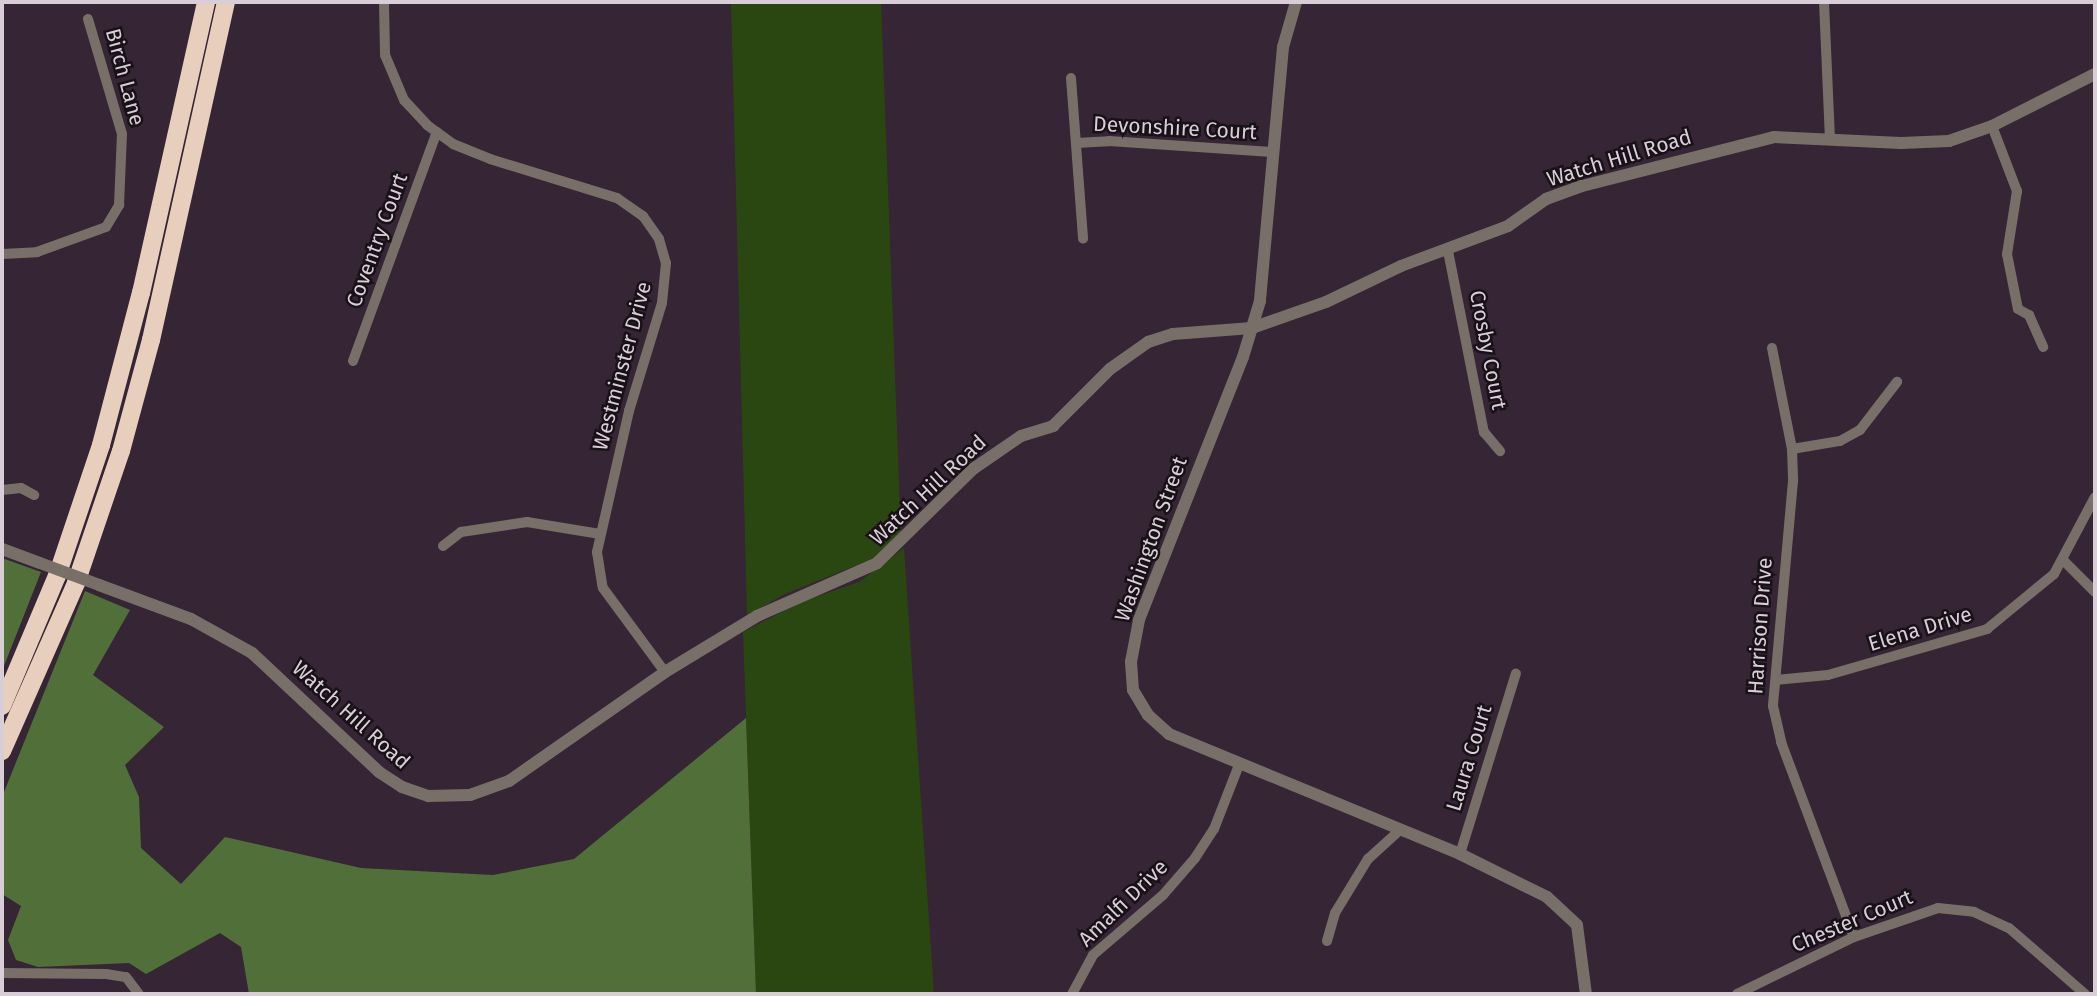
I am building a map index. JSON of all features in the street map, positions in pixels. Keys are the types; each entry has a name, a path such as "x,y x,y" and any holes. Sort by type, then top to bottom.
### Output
{"highway":[{"path":"2,706 57,576 101,445 141,293 206,2"},
{"path":"2,751 72,593 121,451 151,340 226,2"}],"street":[{"name":"Westminster Drive","path":"384,2 386,55 395,78 404,100 437,132 489,159 617,198 643,216 659,239 666,263 662,303 647,342 597,552 603,588 665,673"},
{"name":"Washington Street","path":"1296,2 1283,47 1272,152 1269,225 1252,328 1139,620 1131,662 1133,690 1148,715 1169,734 1238,765 1460,853 1526,885 1569,914 1581,940 1586,994"},
{"path":"1824,2 1830,137"},
{"name":"Birch Lane","path":"2,254 37,252 106,227 119,205 123,183 122,134 88,19"},
{"name":"Watch Hill Road","path":"2,548 232,640 269,666 379,772 402,788 428,796 470,795 509,781 665,673 770,608 877,563 995,452 1021,436 1053,426 1110,369 1148,342 1173,334 1252,328 1508,226 1546,199 1582,186 1636,175 1731,144 1774,137 1830,137 1928,143 1992,126 2010,113 2095,74"},
{"name":"Devonshire Court","path":"1071,78 1083,239"},
{"path":"1992,126 2017,191 2007,254 2018,309 2029,315 2043,347"},
{"name":"Coventry Court","path":"354,361 437,132"},
{"name":"Devonshire Court","path":"1076,143 1109,141 1272,152"},
{"name":"Crosby Court","path":"1448,251 1484,432 1500,451"},
{"name":"Harrison Drive","path":"1772,348 1792,449 1773,706 1781,742 1854,937"},
{"path":"1792,449 1840,441 1860,430 1897,382"},
{"path":"2,490 21,488 34,495"},
{"name":"Elena Drive","path":"1776,680 1828,675 1987,629 2032,596 2064,561 2095,497"},
{"path":"443,546 461,533 527,522 600,534"},
{"path":"2064,561 2095,592"},
{"name":"Laura Court","path":"1460,853 1516,673"},
{"name":"Amalfi Drive","path":"1072,994 1093,956 1163,895 1195,858 1213,829 1238,765"},
{"path":"1327,940 1335,913 1368,859 1400,830"},
{"name":"Chester Court","path":"1737,994 1854,937 1938,908 1974,912 2008,929 2085,994"},
{"path":"2,973 106,974 125,977 139,994"}],"green space":[{"path":"731,2 881,2 901,536 874,558 785,594 747,615"},
{"path":"904,548 934,994 756,994 743,632 801,602 859,582"},
{"path":"2,558 41,572 2,671"},
{"path":"85,591 130,610 93,675 164,727 125,765 139,797 141,848 181,884 225,837 361,868 493,875 574,859 746,718 756,994 249,994 241,947 220,933 146,974 129,963 38,967 16,960 8,940 21,906 2,894 2,797"}]}
